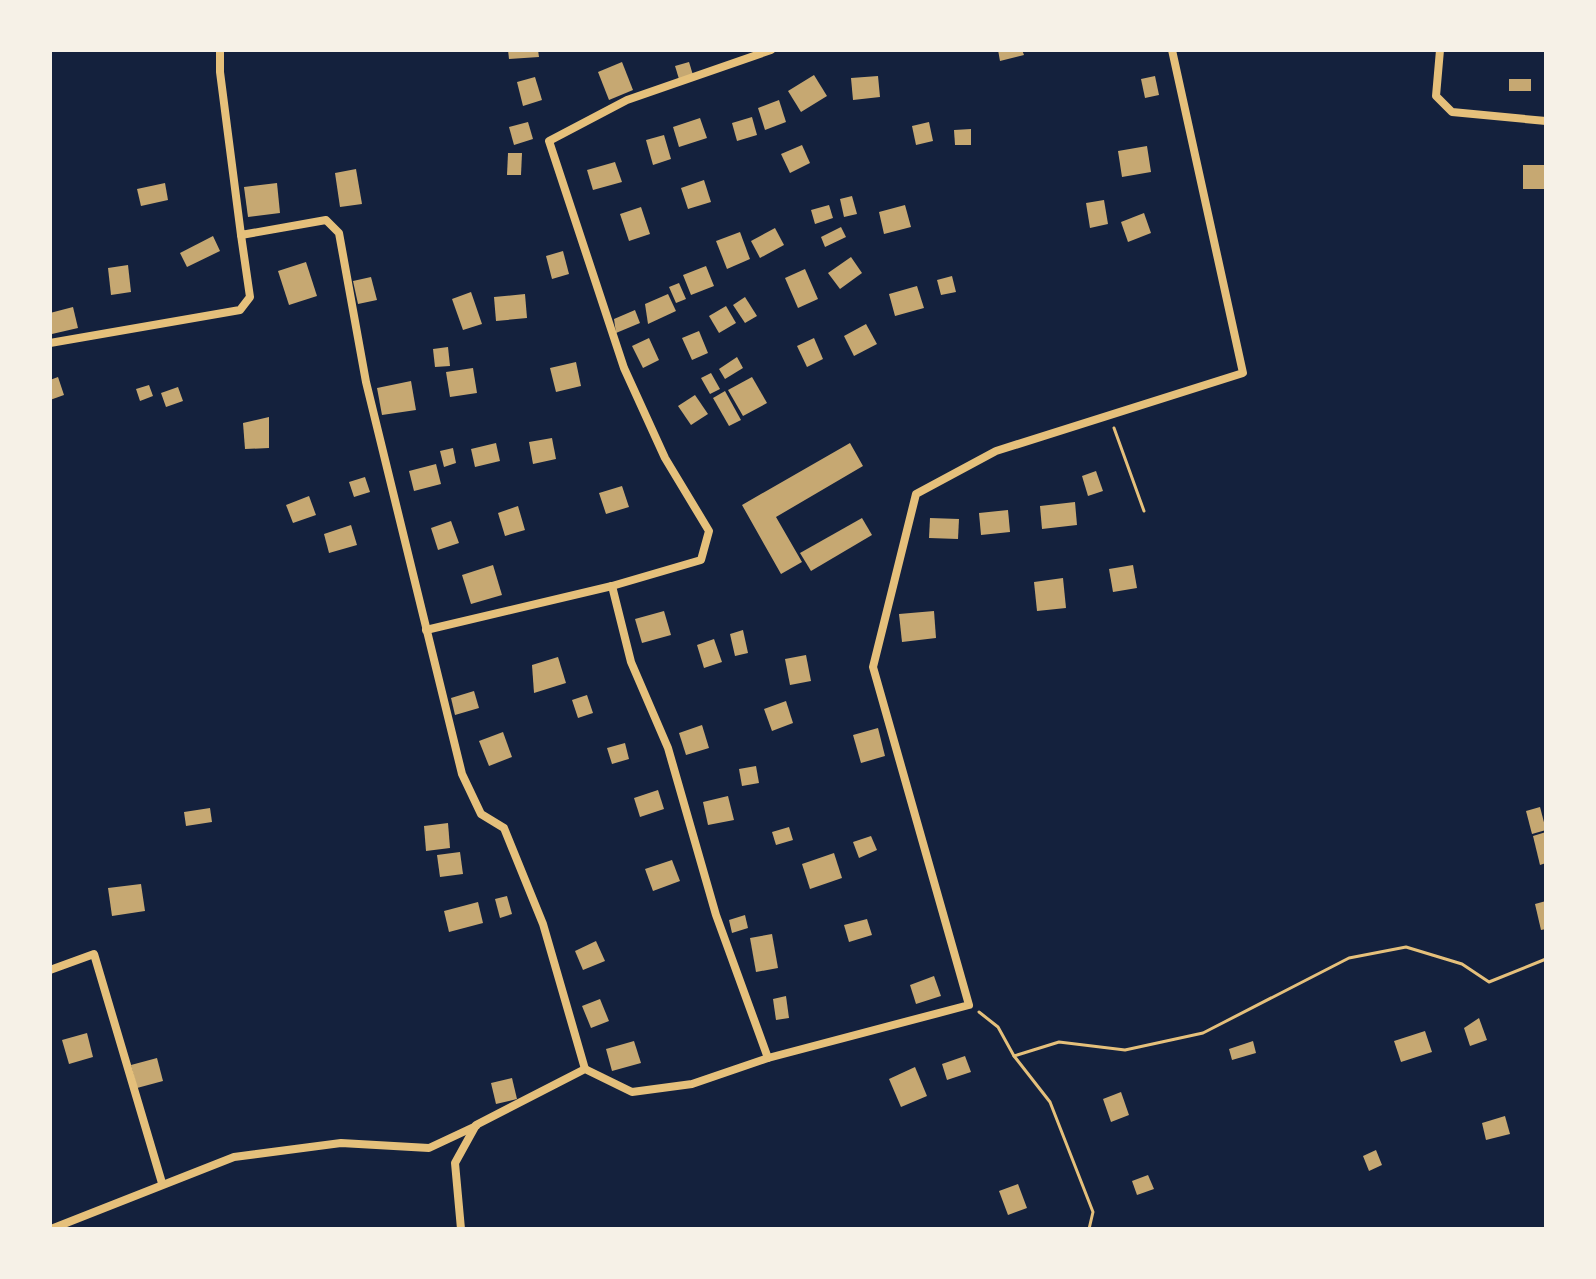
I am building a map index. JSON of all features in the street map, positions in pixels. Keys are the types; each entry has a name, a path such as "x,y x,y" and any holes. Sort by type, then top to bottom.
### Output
{"street":[{"path":"50,343 240,310 250,297 220,72 220,50"},
{"path":"426,630 612,586 701,560 709,531 665,458 624,368 549,141 627,100 771,50"},
{"path":"241,235 326,220 339,233 366,382 462,774 481,814 504,828 543,924 585,1069 632,1092 692,1084 768,1058 969,1005 873,667 916,494 996,451 1243,373 1172,50"},
{"path":"1440,50 1436,96 1452,112 1546,121"},
{"path":"612,586 631,662 668,748 716,915 768,1058"},
{"path":"50,970 94,954 162,1183"},
{"path":"51,1229 234,1157 341,1143 429,1148 585,1069"},
{"path":"461,1229 455,1163 476,1125"}],"path":[{"path":"1109,415 1144,511"},
{"path":"1014,1056 1059,1042 1125,1050 1203,1033 1349,958 1406,947 1462,964 1489,982 1546,959"},
{"path":"969,1005 998,1027 1014,1056 1050,1102 1093,1212 1089,1229"}],"building":[{"path":"508,50 538,50 539,57 509,59"},
{"path":"998,50 1022,50 1024,55 1000,61"},
{"path":"622,62 633,90 609,100 598,72"},
{"path":"689,62 693,75 679,79 675,66"},
{"path":"814,75 827,96 801,112 788,91"},
{"path":"878,76 880,97 853,100 851,78"},
{"path":"1155,76 1159,95 1145,98 1141,79"},
{"path":"535,77 542,100 523,106 517,82"},
{"path":"1509,79 1531,79 1531,91 1509,91"},
{"path":"779,100 786,122 765,130 758,108"},
{"path":"752,117 757,135 737,141 732,123"},
{"path":"700,118 707,138 679,147 673,127"},
{"path":"528,122 533,139 514,145 509,127"},
{"path":"929,122 933,141 916,145 912,126"},
{"path":"971,129 971,145 955,145 954,130"},
{"path":"664,135 671,159 653,165 646,140"},
{"path":"802,145 810,163 790,173 781,154"},
{"path":"1147,146 1151,172 1122,177 1118,151"},
{"path":"508,153 522,153 521,175 507,175"},
{"path":"615,162 622,182 593,190 587,170"},
{"path":"1523,165 1546,165 1546,189 1523,189"},
{"path":"356,169 362,204 340,207 335,173"},
{"path":"704,180 711,202 688,209 681,188"},
{"path":"165,183 168,200 141,206 137,189"},
{"path":"277,183 280,213 248,217 244,187"},
{"path":"852,196 857,214 844,217 840,199"},
{"path":"1104,200 1108,224 1090,228 1086,203"},
{"path":"829,205 833,218 815,224 811,210"},
{"path":"905,205 911,227 884,234 879,212"},
{"path":"641,207 650,234 629,241 620,214"},
{"path":"1144,213 1151,233 1128,242 1121,222"},
{"path":"841,227 846,237 825,247 821,237"},
{"path":"775,228 784,245 760,258 751,241"},
{"path":"740,232 750,259 727,269 716,241"},
{"path":"213,236 220,251 187,267 180,253"},
{"path":"563,251 569,274 552,279 546,256"},
{"path":"851,257 862,273 840,289 828,273"},
{"path":"306,262 317,296 289,305 278,271"},
{"path":"128,265 131,292 111,295 108,268"},
{"path":"706,266 714,286 691,295 683,275"},
{"path":"805,269 818,299 798,308 785,278"},
{"path":"952,276 956,292 941,295 937,280"},
{"path":"371,277 377,300 358,304 353,281"},
{"path":"679,283 686,299 676,303 669,287"},
{"path":"917,286 924,308 895,316 889,294"},
{"path":"471,292 482,324 463,330 452,299"},
{"path":"525,294 527,318 496,321 494,297"},
{"path":"668,294 676,311 648,324 645,304"},
{"path":"745,297 757,316 745,323 733,305"},
{"path":"726,306 736,323 719,333 709,316"},
{"path":"73,307 78,328 52,334 50,313"},
{"path":"635,310 640,323 616,333 614,319"},
{"path":"866,324 877,344 854,356 844,336"},
{"path":"699,331 708,353 692,360 682,338"},
{"path":"649,338 659,360 643,368 632,346"},
{"path":"814,338 823,359 807,367 797,346"},
{"path":"448,347 450,366 435,367 433,349"},
{"path":"737,357 743,368 725,379 719,369"},
{"path":"576,362 581,386 556,392 550,368"},
{"path":"473,368 477,393 450,397 446,372"},
{"path":"711,373 720,389 710,394 701,378"},
{"path":"58,377 64,395 50,400 50,380"},
{"path":"752,377 767,403 743,416 728,390"},
{"path":"411,381 416,410 382,415 377,388"},
{"path":"149,385 153,396 140,401 136,389"},
{"path":"178,387 183,401 166,407 161,393"},
{"path":"725,391 741,420 729,426 713,398"},
{"path":"695,395 708,414 691,425 678,406"},
{"path":"269,417 269,448 245,449 243,423"},
{"path":"552,438 556,459 533,464 529,442"},
{"path":"496,443 500,461 475,467 471,449"},
{"path":"850,443 863,466 776,517 802,562 781,574 742,505"},
{"path":"453,448 456,463 444,467 440,451"},
{"path":"436,464 441,484 414,491 409,471"},
{"path":"1096,471 1103,491 1088,496 1082,476"},
{"path":"365,477 370,492 354,497 349,482"},
{"path":"622,486 629,507 606,514 599,493"},
{"path":"309,496 316,515 293,523 286,505"},
{"path":"1075,502 1077,525 1042,529 1040,506"},
{"path":"518,506 525,530 505,536 498,513"},
{"path":"1008,510 1010,532 981,535 979,513"},
{"path":"862,518 872,535 811,571 800,553"},
{"path":"930,518 959,519 958,539 929,538"},
{"path":"451,521 459,543 438,550 431,528"},
{"path":"351,525 357,545 329,553 324,534"},
{"path":"493,565 502,595 471,604 462,575"},
{"path":"1133,565 1137,588 1113,592 1109,569"},
{"path":"1063,578 1066,608 1037,611 1034,582"},
{"path":"664,611 671,635 642,643 635,619"},
{"path":"934,611 936,638 902,642 899,614"},
{"path":"743,630 748,653 735,656 730,634"},
{"path":"714,639 722,662 704,668 697,645"},
{"path":"806,655 811,681 790,685 785,659"},
{"path":"558,657 566,683 534,693 532,665"},
{"path":"474,691 479,708 455,715 451,698"},
{"path":"587,695 593,713 578,718 572,700"},
{"path":"786,701 793,723 772,731 764,709"},
{"path":"702,725 709,748 686,755 679,733"},
{"path":"878,728 885,756 861,763 853,735"},
{"path":"503,732 512,757 489,766 479,741"},
{"path":"625,743 629,759 612,764 607,748"},
{"path":"756,766 759,783 742,786 739,769"},
{"path":"658,790 664,809 640,817 634,798"},
{"path":"728,796 734,820 708,825 703,802"},
{"path":"1540,807 1546,830 1532,834 1526,811"},
{"path":"210,808 212,822 186,826 184,812"},
{"path":"448,823 450,848 426,851 424,826"},
{"path":"789,827 793,840 776,845 772,832"},
{"path":"1546,832 1546,863 1540,865 1533,836"},
{"path":"871,836 877,850 859,858 853,842"},
{"path":"460,852 463,874 440,877 437,855"},
{"path":"834,853 842,878 810,889 802,864"},
{"path":"672,860 680,881 653,891 645,869"},
{"path":"141,884 145,911 112,916 108,888"},
{"path":"507,896 512,914 500,918 495,899"},
{"path":"1546,901 1546,929 1541,930 1535,904"},
{"path":"478,902 483,923 449,932 444,911"},
{"path":"745,915 748,928 732,933 729,920"},
{"path":"867,919 872,935 849,942 844,925"},
{"path":"772,934 778,968 756,972 750,938"},
{"path":"596,941 605,961 583,970 575,951"},
{"path":"934,976 941,996 916,1004 910,985"},
{"path":"786,996 789,1018 776,1020 773,999"},
{"path":"600,999 609,1021 591,1028 582,1006"},
{"path":"1479,1018 1487,1040 1470,1046 1464,1028"},
{"path":"1425,1031 1432,1052 1401,1062 1394,1041"},
{"path":"87,1033 93,1057 69,1064 62,1040"},
{"path":"634,1041 641,1063 612,1071 606,1049"},
{"path":"1253,1041 1256,1053 1232,1060 1229,1049"},
{"path":"965,1056 971,1072 947,1080 942,1064"},
{"path":"157,1058 163,1081 137,1088 131,1065"},
{"path":"915,1067 927,1096 901,1107 889,1079"},
{"path":"512,1078 517,1099 496,1104 491,1083"},
{"path":"1121,1092 1129,1115 1111,1122 1103,1099"},
{"path":"1505,1116 1510,1134 1486,1140 1482,1123"},
{"path":"1376,1150 1382,1165 1369,1171 1363,1156"},
{"path":"1148,1175 1154,1189 1137,1195 1132,1181"},
{"path":"1018,1184 1027,1208 1008,1215 999,1191"}]}
